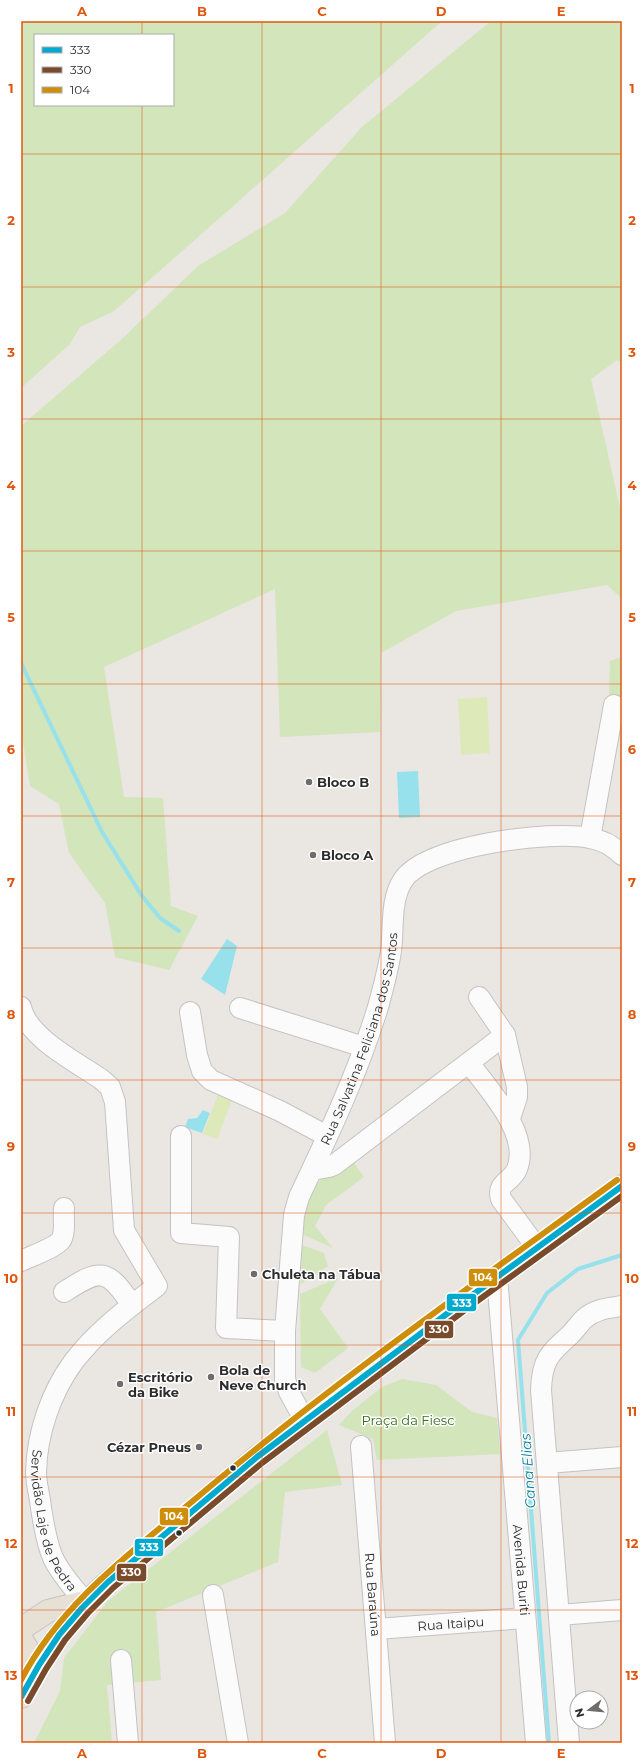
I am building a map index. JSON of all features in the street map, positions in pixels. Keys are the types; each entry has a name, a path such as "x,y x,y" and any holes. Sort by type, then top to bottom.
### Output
{"main road":[{"path":"21,1697 56,1636 86,1602 257,1457 498,1276 622,1186"},
{"path":"21,1629 48,1610 86,1602"},
{"path":"21,1638 37,1647 40,1662"}],"street":[{"path":"590,838 614,705"},
{"name":"Rua Salvatina Feliciana dos Santos","path":"305,1421 289,1392 284,1379 285,1331 294,1216 299,1197 352,1078 378,1008 390,952 397,893 404,879 414,870 438,858 465,848 499,841 536,837 568,836 590,838 605,842 622,855"},
{"path":"479,997 504,1035 517,1087 517,1098 510,1118"},
{"name":"Servidão Laje de Pedra","path":"21,1007 28,1024 39,1036 101,1079 110,1087 115,1102 124,1230 157,1286 132,1305 94,1338 73,1362 57,1390 46,1416 38,1451 36,1473 45,1534 54,1558 63,1575 86,1602"},
{"path":"240,1008 364,1047"},
{"path":"190,1012 196,1055 202,1071 211,1080 280,1111 327,1136"},
{"path":"312,1170 334,1165 504,1035"},
{"path":"469,1063 510,1118 520,1147 520,1160 517,1171 501,1187 499,1193 501,1199 537,1248"},
{"path":"181,1136 181,1233 229,1237 226,1328 285,1331"},
{"path":"21,1261 56,1244 61,1239 63,1232 64,1208"},
{"path":"64,1292 87,1277 102,1275 114,1280 132,1305"},
{"name":"Avenida Buriti","path":"498,1276 536,1743"},
{"path":"569,1743 541,1390 544,1367 549,1355 585,1318 606,1308 622,1306"},
{"name":"Rua Baraúna","path":"361,1446 385,1743"},
{"path":"546,1463 622,1457"},
{"path":"213,1595 238,1743"},
{"path":"559,1615 622,1610"},
{"name":"Rua Itaipu","path":"376,1629 525,1618"},
{"path":"121,1660 128,1743"}],"green space":[{"path":"21,21 442,21 114,311 80,327 70,344 21,388"},
{"path":"491,21 622,21 622,363 617,360 591,379 622,517 622,602 619,596 607,585 456,611 381,653 380,732 280,737 275,589 104,667 124,797 163,798 171,906 198,916 169,970 115,957 105,903 69,853 59,804 30,786 21,729 21,426 123,338 198,266 285,213 362,127"},
{"path":"622,657 622,702 609,700 610,661"},
{"path":"487,697 490,753 461,755 458,699"},
{"path":"218,1095 232,1100 217,1139 203,1134"},
{"path":"349,1156 364,1177 326,1205 315,1226 333,1248 302,1234 303,1220 309,1198 320,1180"},
{"path":"302,1245 324,1253 328,1266 301,1284"},
{"path":"338,1278 320,1309 348,1348 315,1373 301,1367 300,1294"},
{"name":"Praça da Fiesc","path":"402,1379 436,1385 472,1412 497,1418 500,1454 377,1460 373,1439 339,1425 352,1411 382,1387"},
{"path":"327,1430 342,1485 285,1492 278,1562 156,1612 161,1680 107,1685 112,1743 34,1743 60,1691 64,1658 108,1601"}],"water":[{"path":"418,771 420,817 399,818 397,772"},
{"path":"227,939 237,946 225,995 201,979"},
{"path":"203,1110 210,1113 202,1133 185,1127 188,1119 197,1118"}],"waterway":[{"path":"21,663 102,832 142,896 160,918 179,931"},
{"name":"Cana Elias","path":"549,1743 518,1340 547,1293 578,1269 622,1255"}],"transit line":[{"name":"104","path":"21,1680 37,1653 56,1627 76,1604 145,1540 245,1458 349,1376 617,1180"},
{"name":"333","path":"21,1697 39,1665 59,1635 82,1608 108,1582 257,1457 460,1304 622,1186"},
{"name":"330","path":"28,1701 46,1669 65,1640 88,1613 113,1588 262,1463 465,1310 622,1196"}],"place":[{"name":"Bloco B","path":"309,782"},
{"name":"Bloco A","path":"313,855"},
{"name":"Chuleta na Tábua","path":"254,1274"},
{"name":"Bola de Neve Church","path":"211,1377"},
{"name":"Escritório da Bike","path":"120,1384"},
{"name":"Cézar Pneus","path":"199,1447"}]}
